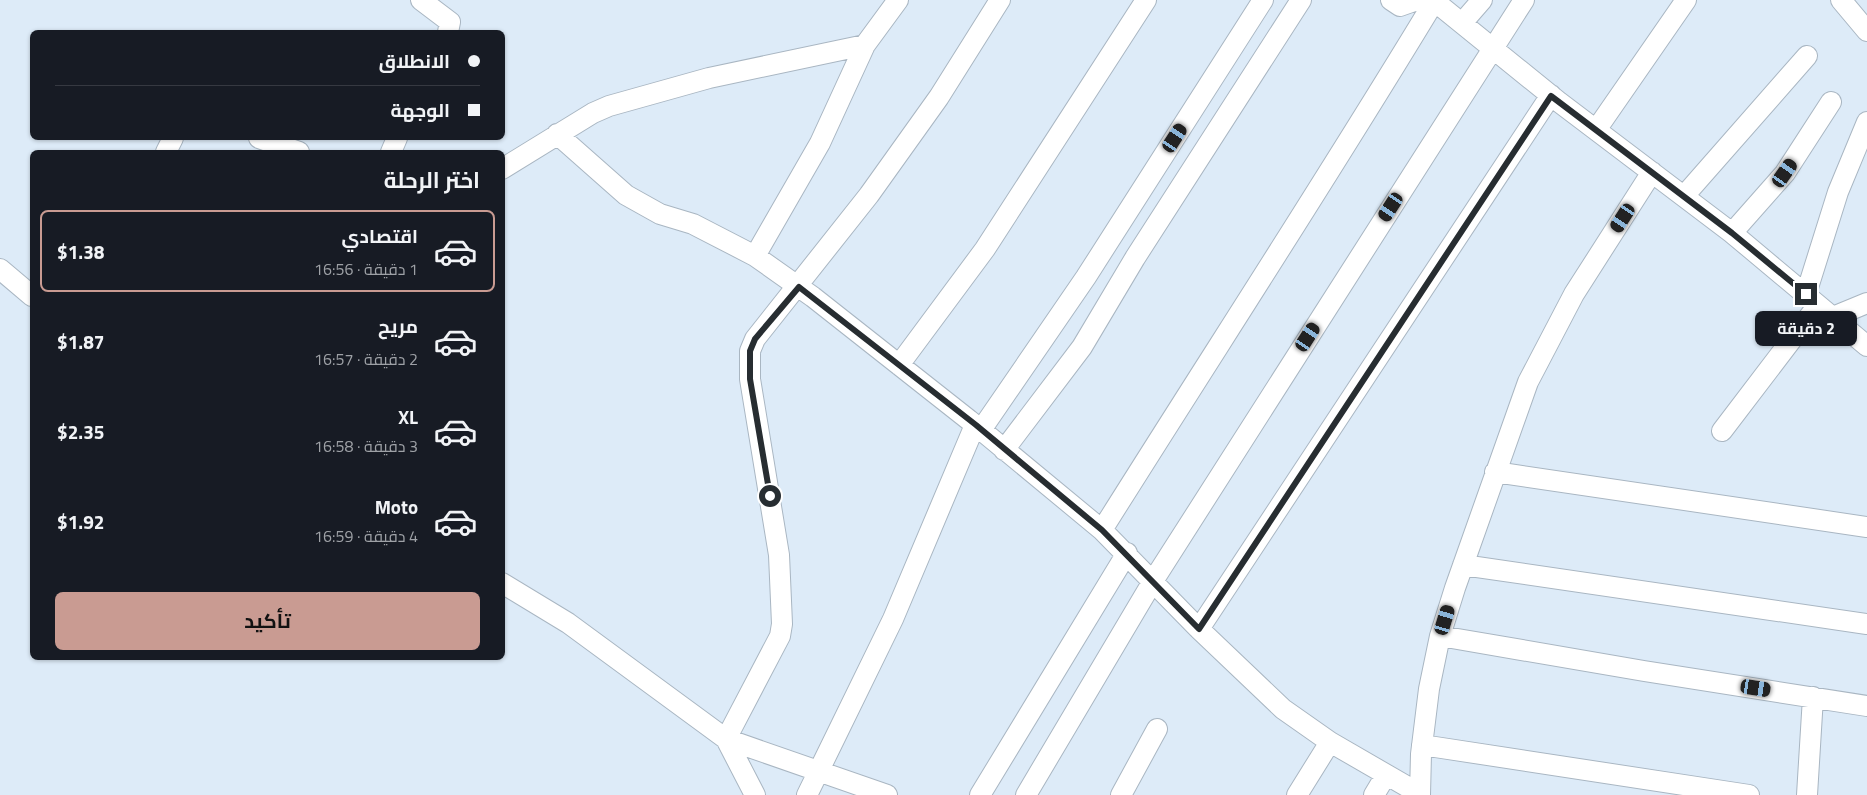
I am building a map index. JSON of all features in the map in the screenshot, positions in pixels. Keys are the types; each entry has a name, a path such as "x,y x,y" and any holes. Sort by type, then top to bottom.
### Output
{"street":[{"path":"422,0 450,22 448,30"},
{"path":"754,256 820,143 865,45 898,0"},
{"path":"726,739 780,636 782,624 779,555 750,379 750,351 755,339 799,287 869,195 939,97 1000,0"},
{"path":"899,365 985,249 1146,0"},
{"path":"807,795 893,619 978,428 1086,277 1263,0"},
{"path":"1004,450 1082,347 1140,250 1301,0"},
{"path":"1391,0 1400,6 1416,0"},
{"path":"1102,530 1236,316 1363,119 1434,0 1551,96 1732,233 1867,346"},
{"path":"1462,23 1482,0"},
{"path":"1026,795 1153,581 1524,0"},
{"path":"1596,130 1686,0"},
{"path":"1841,0 1867,31"},
{"path":"505,166 557,134 609,106 709,78 865,45"},
{"path":"1684,196 1807,56"},
{"path":"1199,629 1551,96"},
{"path":"1732,233 1785,173 1831,102"},
{"path":"1722,431 1819,305 1838,192 1867,122"},
{"path":"557,134 598,172 641,204 660,214 693,224 754,256 799,287 978,428 1102,530 1271,699 1330,742 1420,795 1422,745 1429,689 1440,636 1463,565 1528,382 1549,337 1574,294 1652,172"},
{"path":"266,140 293,150"},
{"path":"0,269 30,294"},
{"path":"1819,305 1867,303"},
{"path":"1496,472 1867,527"},
{"path":"980,795 1127,553"},
{"path":"1463,565 1867,624"},
{"path":"505,586 568,622 726,739 819,773 887,795"},
{"path":"1440,636 1867,706"},
{"path":"1807,795 1813,697"},
{"path":"1121,795 1157,729"},
{"path":"726,739 755,795"},
{"path":"1297,795 1330,742"},
{"path":"1422,745 1749,795"},
{"path":"1374,795 1386,775"}],"route":[{"path":"770,496 750,379 750,351 755,339 799,287 976,425 1102,530 1127,553 1199,629 1218,597 1343,412 1551,96 1732,233 1806,294"}]}
